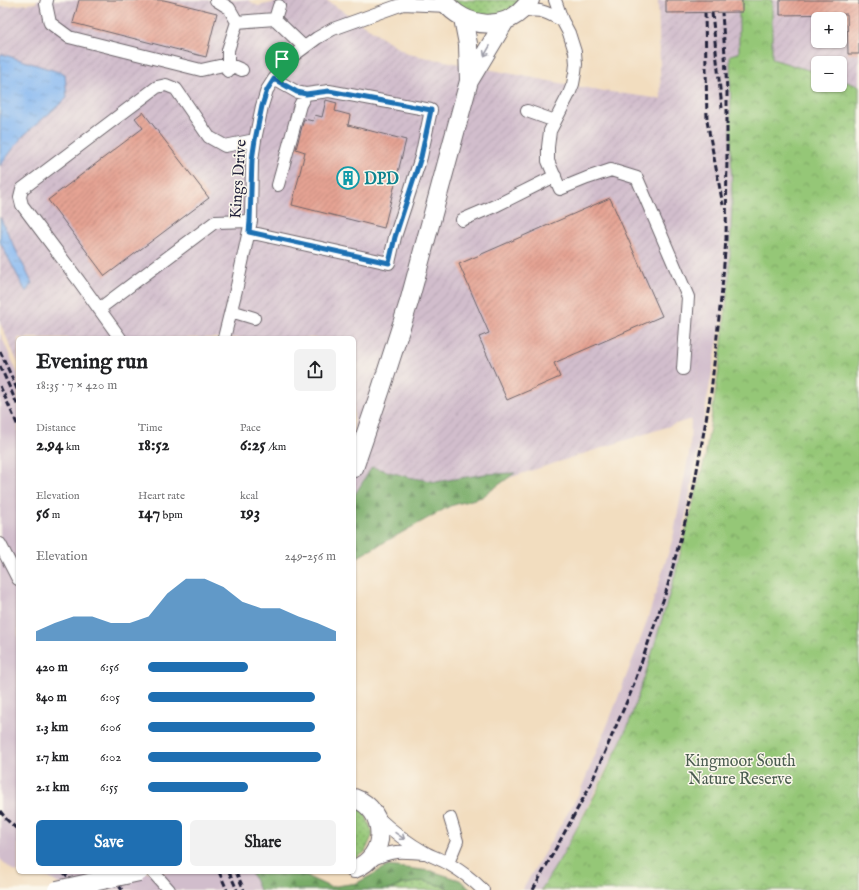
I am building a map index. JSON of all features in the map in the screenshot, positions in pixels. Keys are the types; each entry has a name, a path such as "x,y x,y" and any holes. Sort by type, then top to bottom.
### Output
{"highway":[{"path":"445,3 454,13 463,18 484,24 505,20 512,17 526,6"},
{"path":"463,18 468,44 469,81"},
{"path":"356,462 409,302 469,81 505,20"},
{"path":"356,799 368,806 375,815 380,831 375,851 361,865"},
{"path":"56,890 130,874"}],"street":[{"path":"47,0 46,4 50,23 69,37 201,70 228,68 242,70"},
{"path":"216,0 229,8 237,22 228,50 228,68"},
{"path":"555,0 562,20 569,33 574,52 575,73 569,94 550,131 548,161 560,189 586,178 611,170 637,178 688,297 683,369"},
{"name":"Kings Drive","path":"225,336 250,226 252,160 255,140 262,106 267,90 274,79 294,55 317,38 333,29 405,2 445,3"},
{"path":"275,19 279,6"},
{"path":"526,6 532,10 543,10 562,20"},
{"path":"237,22 275,19 304,47"},
{"path":"99,308 215,222 250,226 361,257 389,263 395,237 421,157 431,110 329,91 306,94 297,92 274,79"},
{"path":"119,336 22,205 20,197 22,189 157,87 166,85 176,89 209,137 225,146 255,140"},
{"path":"278,185 300,105 306,94"},
{"path":"527,111 555,121"},
{"path":"462,220 497,205 555,176"},
{"path":"231,311 254,318"},
{"path":"0,544 16,575"},
{"path":"375,815 389,828 426,854 448,863 462,872 483,890"},
{"path":"448,863 456,841 450,818"},
{"path":"361,865 395,852 426,854"},
{"path":"155,874 169,890"}],"shaded area":[{"path":"37,0 248,0 258,6 285,0 326,0 408,54 597,90 661,99 658,0 739,0 739,53 730,55 732,205 729,280 711,277 691,419 356,527 356,336 16,336 16,359 0,323 0,7 36,3"},
{"path":"772,0 859,0 859,86 847,82 847,56 811,56 811,71 772,59"},
{"path":"711,277 729,280 675,575 650,660 628,726 563,854 541,890 522,890 579,794 645,627 673,538 690,449 691,419"},
{"path":"0,333 16,369 16,872 13,871 0,859"},
{"path":"28,874 265,874 274,890 69,890 49,878"}],"green space":[{"path":"452,0 521,0 508,11 493,16 469,13"},
{"name":"Kingmoor South Nature Reserve","path":"739,0 772,0 772,59 811,71 811,92 847,92 847,82 859,86 859,890 541,890 563,854 598,789 628,726 650,660 675,575 705,458 719,369 729,280 732,205 730,55 739,53"},
{"path":"372,467 408,477 436,482 485,474 515,473 482,497 450,506 356,558 356,493"},
{"path":"356,804 364,810 373,834 365,852 356,859"},
{"path":"388,866 431,871 460,880 471,890 448,890 446,887 424,881 400,885 389,890 259,890 252,874 301,874 330,887 357,883"},
{"path":"424,881 446,887 448,890 389,890 400,885"}],"water":[{"path":"2,54 65,74 67,98 23,136 0,166 0,55"},
{"path":"0,217 32,283 26,292 0,242"}],"building":[{"path":"79,0 164,0 217,13 206,57 73,23"},
{"path":"666,0 742,0 742,12 666,13"},
{"path":"780,0 859,0 859,54 848,54 847,12 811,12 811,15 780,15"},
{"name":"DPD","path":"326,100 337,103 335,111 350,115 348,125 406,140 384,228 292,205 305,152 296,149 304,119 313,121 315,115 322,117"},
{"path":"143,112 209,198 105,276 48,200 143,128 135,118"},
{"path":"610,198 662,316 554,363 560,377 507,400 479,337 489,333 459,264"}],"railway":[{"path":"705,13 707,121 723,205"},
{"path":"712,13 722,108"},
{"path":"533,890 590,786 631,692 666,592 693,492 711,392 726,239 727,91 722,13"},
{"path":"0,351 16,387"},
{"path":"0,366 16,402"},
{"path":"0,386 16,422"},
{"path":"0,811 16,828"},
{"path":"65,874 83,890"},
{"path":"110,874 122,890"},
{"path":"220,874 227,890"},
{"path":"230,874 237,890"},
{"path":"237,874 244,890"}],"place":[{"name":"DPD","path":"348,178"}],"route":[{"path":"274,79 282,83 297,92 306,94 329,91 431,110 421,157 395,237 389,263 249,232 252,160 257,125 267,90 274,79"}]}
